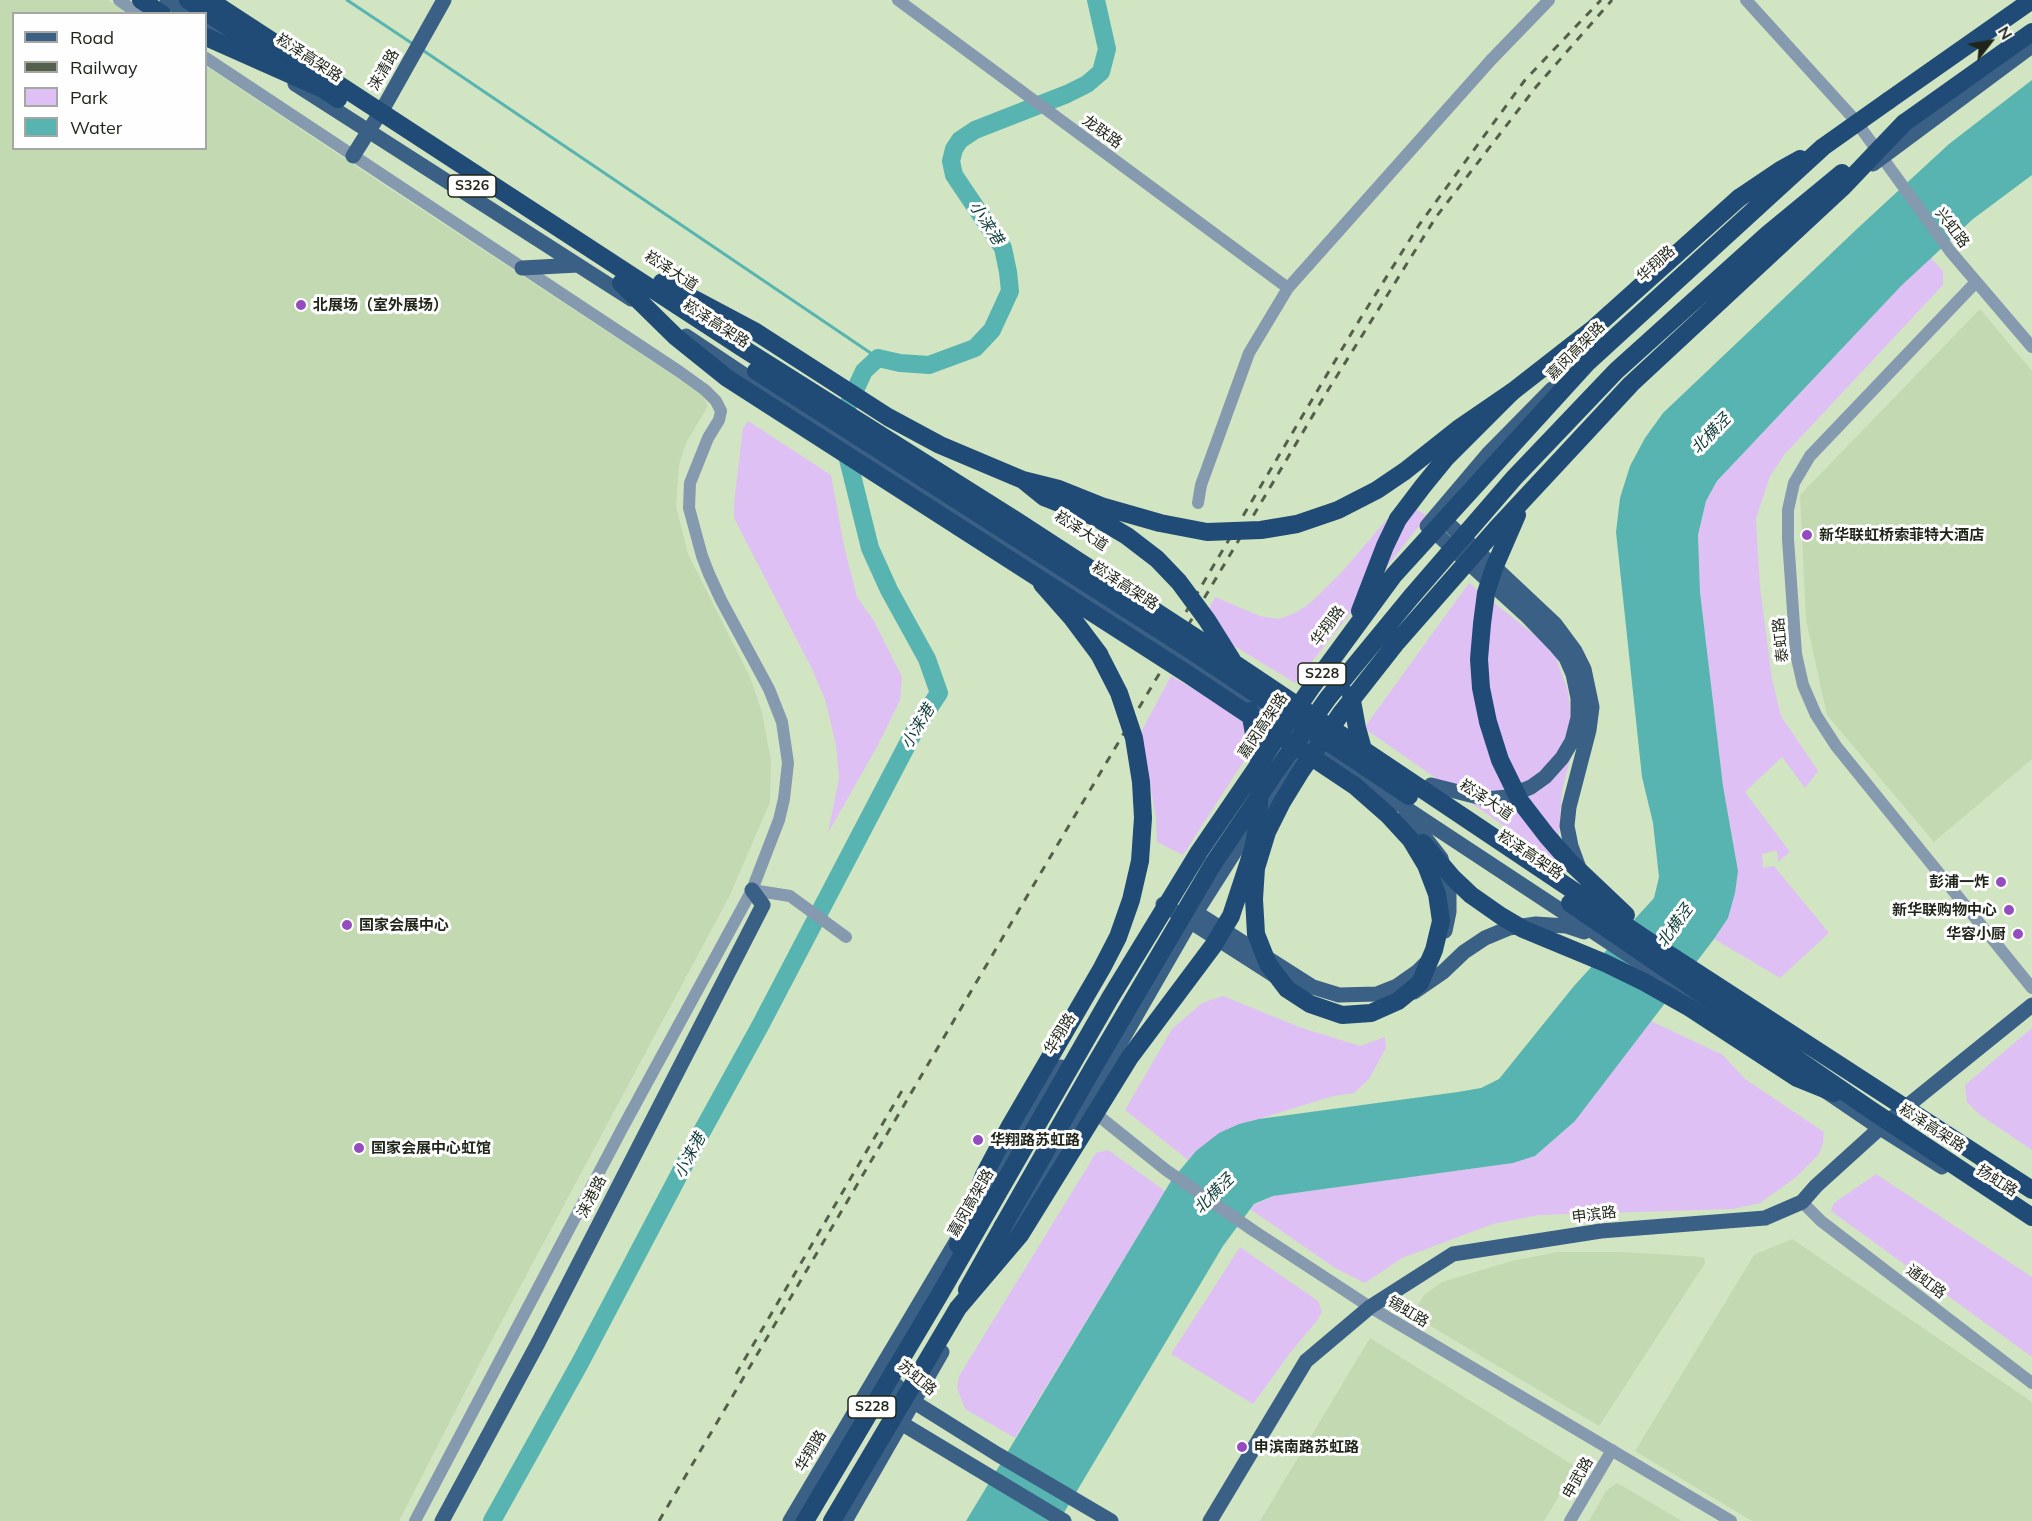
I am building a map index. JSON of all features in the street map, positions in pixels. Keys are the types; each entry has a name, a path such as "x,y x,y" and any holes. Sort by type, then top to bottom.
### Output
{"highway":[{"path":"141,0 159,12"},
{"name":"崧泽高架路","path":"188,0 206,12"},
{"name":"崧泽高架路","path":"209,0 744,349 1026,527 1659,948 2032,1190"},
{"name":"嘉闵高架路","path":"805,1521 940,1294 1110,998 1199,852 1311,688 1394,575 1588,362 1823,147 2032,0"},
{"name":"崧泽高架路","path":"207,13 739,360 1189,649 1562,897 1868,1108 2032,1217"},
{"name":"S228","path":"831,1521 958,1308 1093,1068 1213,864 1328,698 1411,597 1514,478 1616,371 1768,234 1904,123 2032,32"},
{"path":"207,37 323,89"},
{"path":"621,283 676,337 727,378 1248,714 1277,734 1287,740 1306,753 1316,760 1355,786 1388,815 1411,840 1426,865 1437,894 1441,921 1420,983 1398,1001 1371,1013 1342,1015 1310,1004 1287,989 1268,964 1256,933 1254,899 1256,868 1267,831 1301,771 1308,761 1315,752 1322,742 1342,712 1397,642 1526,497 1632,384 1842,188 1904,123"},
{"path":"498,189 756,332 888,417 940,445 1023,480 1059,489 1104,507 1160,523 1207,532 1261,530 1297,524 1338,510 1377,490 1512,392 1594,328 1739,198 1782,169 1823,147"},
{"path":"1512,392 1445,459 1398,519 1384,546 1353,631 1350,665 1351,694 1365,755 1399,813 1424,846 1452,878 1486,905 1523,929 1605,963 1672,998 1797,1078 1868,1108"},
{"path":"958,1308 1020,1236 1130,1057 1213,946 1231,916 1244,882 1259,816 1259,763 1254,725 1242,682 1208,620 1179,582 1157,559 1127,536 1095,517 1044,497 1023,480"},
{"path":"1526,497 1505,538 1486,593 1479,659 1481,688 1488,722 1500,760 1520,801 1569,861 1659,948"},
{"path":"940,1294 984,1175 1118,937 1131,900 1140,861 1143,818 1141,782 1134,738 1119,693 1092,645 1039,580"}],"main road":[{"path":"167,0 185,12"},
{"name":"崧泽大道","path":"225,0 778,362 1023,515 1911,1103"},
{"name":"涞清路","path":"353,156 385,105 444,0"},
{"name":"华翔路","path":"790,1521 1020,1132 1166,899 1305,686 1428,526 1488,454 1609,331 1747,206 1825,141 2020,0"},
{"path":"207,26 1183,657 1604,939 1880,1128"},
{"path":"845,1521 1193,917 1274,790 1405,618 1468,541 1629,366 1774,238 2032,46"},
{"path":"522,268 578,265"},
{"path":"1438,514 1555,624 1575,651 1584,669 1592,707 1589,730 1569,807 1568,826 1577,864 1597,896"},
{"path":"1428,526 1528,617 1555,645 1566,658 1578,698 1578,718 1572,741 1562,758 1545,777 1531,787 1507,796 1486,799 1431,785"},
{"path":"1166,899 1308,997 1346,1010 1398,986 1418,972 1437,951 1445,932 1449,912 1449,890 1441,858 1398,803"},
{"name":"涞港路","path":"442,1521 538,1343 763,905 752,890"},
{"path":"1362,1002 1381,1007 1421,989 1464,952 1485,938 1509,928 1536,924 1566,926 1604,939"},
{"name":"申滨路","path":"1210,1521 1306,1361 1370,1307 1453,1254 1601,1231 1764,1218 1802,1202 1816,1186 1880,1128 2032,1005"},
{"name":"扬虹路","path":"1911,1103 2032,1190"},
{"name":"扬虹路","path":"1880,1128 2006,1207 2032,1227"},
{"name":"苏虹路","path":"880,1370 914,1402 1111,1521"},
{"name":"苏虹路","path":"880,1370 902,1423"},
{"path":"902,1423 1064,1521"}],"street":[{"path":"119,0 136,12"},
{"name":"龙联路","path":"898,0 1288,288"},
{"path":"1198,503 1201,485 1249,353 1288,288 1491,60 1549,0"},
{"name":"兴虹路","path":"1746,0 1855,120 1950,251 2032,347"},
{"path":"207,59 705,390 716,401 721,411 719,420 708,438 690,483 689,508 709,574 770,689 782,722 788,763 779,820 752,890 623,1127 415,1521"},
{"name":"泰虹路","path":"1976,282 1810,456 1794,483 1788,510 1788,539 1796,654 1803,685 1816,715 1836,746 2032,988"},
{"path":"752,890 790,896 846,937"},
{"name":"锡虹路","path":"1085,1105 1166,1170 1370,1307 1731,1521"},
{"name":"通虹路","path":"1802,1202 1821,1221 2032,1383"},
{"name":"申武路","path":"1570,1521 1612,1450"}],"shaded area":[{"name":"国家会展中心","path":"0,0 108,0 126,12 12,12 12,150 207,150 207,67 702,394 708,406 686,443 679,465 676,506 688,554 750,677 762,712 771,761 770,802 730,895 497,1330 399,1521 0,1521"},
{"path":"1980,309 2032,371 2032,759 1934,842 1827,715 1806,620 1800,495"},
{"path":"1792,1239 2032,1402 2032,1521 1752,1521 1635,1451 1754,1255"},
{"path":"1558,1252 1619,1252 1704,1257 1705,1263 1599,1426 1422,1321 1417,1307 1424,1295 1442,1282 1512,1261"},
{"path":"1370,1338 1576,1467 1544,1521 1260,1521"},
{"path":"1617,1483 1682,1521 1589,1521 1606,1491"}],"green space":[{"path":"1931,258 1943,271 1943,285 1784,455 1770,476 1756,519 1760,587 1772,679 1781,716 1818,771 1805,788 1782,757 1745,792 1790,852 1778,862 1777,850 1762,854 1763,868 1774,866 1829,933 1780,978 1714,939 1728,918 1738,871 1723,786 1700,592 1698,535 1706,501 1717,481 1901,286"},
{"path":"748,421 831,475 844,546 857,597 874,621 902,677 900,700 878,745 828,833 839,778 836,745 825,699 811,667 734,518 743,428"},
{"path":"1416,509 1427,516 1295,683 1200,625 1215,597 1260,616 1279,619 1295,613 1309,604 1340,574 1395,510"},
{"path":"1469,583 1536,636 1555,655 1568,691 1571,718 1564,741 1573,750 1562,790 1557,863 1364,728"},
{"path":"1171,676 1264,730 1183,855 1157,842 1156,818 1141,732"},
{"path":"1223,996 1299,1027 1360,1046 1385,1037 1386,1048 1369,1079 1354,1093 1333,1096 1239,1124 1196,1151 1188,1160 1125,1110 1172,1029 1202,1003"},
{"path":"1651,1021 1723,1055 1745,1079 1824,1132 1819,1154 1795,1178 1760,1203 1733,1209 1539,1215 1493,1224 1402,1258 1365,1283 1335,1268 1250,1209 1273,1196 1513,1163 1535,1156 1575,1121"},
{"path":"2032,1028 2032,1150 1980,1115 1967,1102 1965,1085"},
{"path":"1108,1150 1165,1191 1015,1438 965,1409 957,1388 959,1376 1096,1153"},
{"path":"1876,1174 2032,1277 2032,1357 1831,1211 1834,1203"},
{"path":"1240,1247 1318,1301 1322,1312 1253,1404 1171,1354"}],"water":[{"name":"北横泾","path":"2032,80 2032,175 1973,219 1901,286 1717,481 1706,501 1698,535 1700,592 1723,786 1738,871 1728,918 1714,939 1575,1121 1535,1156 1513,1163 1273,1196 1254,1204 1223,1246 1059,1521 966,1521 1171,1181 1196,1151 1219,1133 1239,1124 1259,1119 1458,1092 1481,1088 1499,1079 1574,986 1654,898 1659,877 1653,823 1642,777 1616,532 1620,498 1630,466 1645,438 1663,413 1949,144"}],"waterway":[{"path":"347,0 413,44"},
{"name":"小涞港","path":"492,1521 580,1363 917,726 939,693 927,659 889,590 870,548 846,451 842,418 864,371 878,358 900,363 929,365 975,348 992,330 1010,291 1003,248 954,175 951,161 954,149 960,140 975,130 1067,94 1087,84 1101,72 1107,49 1096,0"},
{"path":"421,49 878,358"}],"railway":[{"path":"1186,612 1357,324 1419,225 1525,80 1601,0"},
{"path":"659,1521 1325,395 1436,217 1536,87 1612,0"},
{"path":"736,1374 903,1089"}],"place":[{"name":"北展场（室外展场）","path":"301,305"},
{"name":"新华联虹桥索菲特大酒店","path":"1807,535"},
{"name":"彭浦一炸","path":"2001,882"},
{"name":"新华联购物中心","path":"2009,910"},
{"name":"国家会展中心","path":"347,925"},
{"name":"华容小厨","path":"2018,934"},
{"name":"华翔路苏虹路","path":"978,1140"},
{"name":"国家会展中心虹馆","path":"359,1148"},
{"name":"申滨南路苏虹路","path":"1242,1447"}]}
